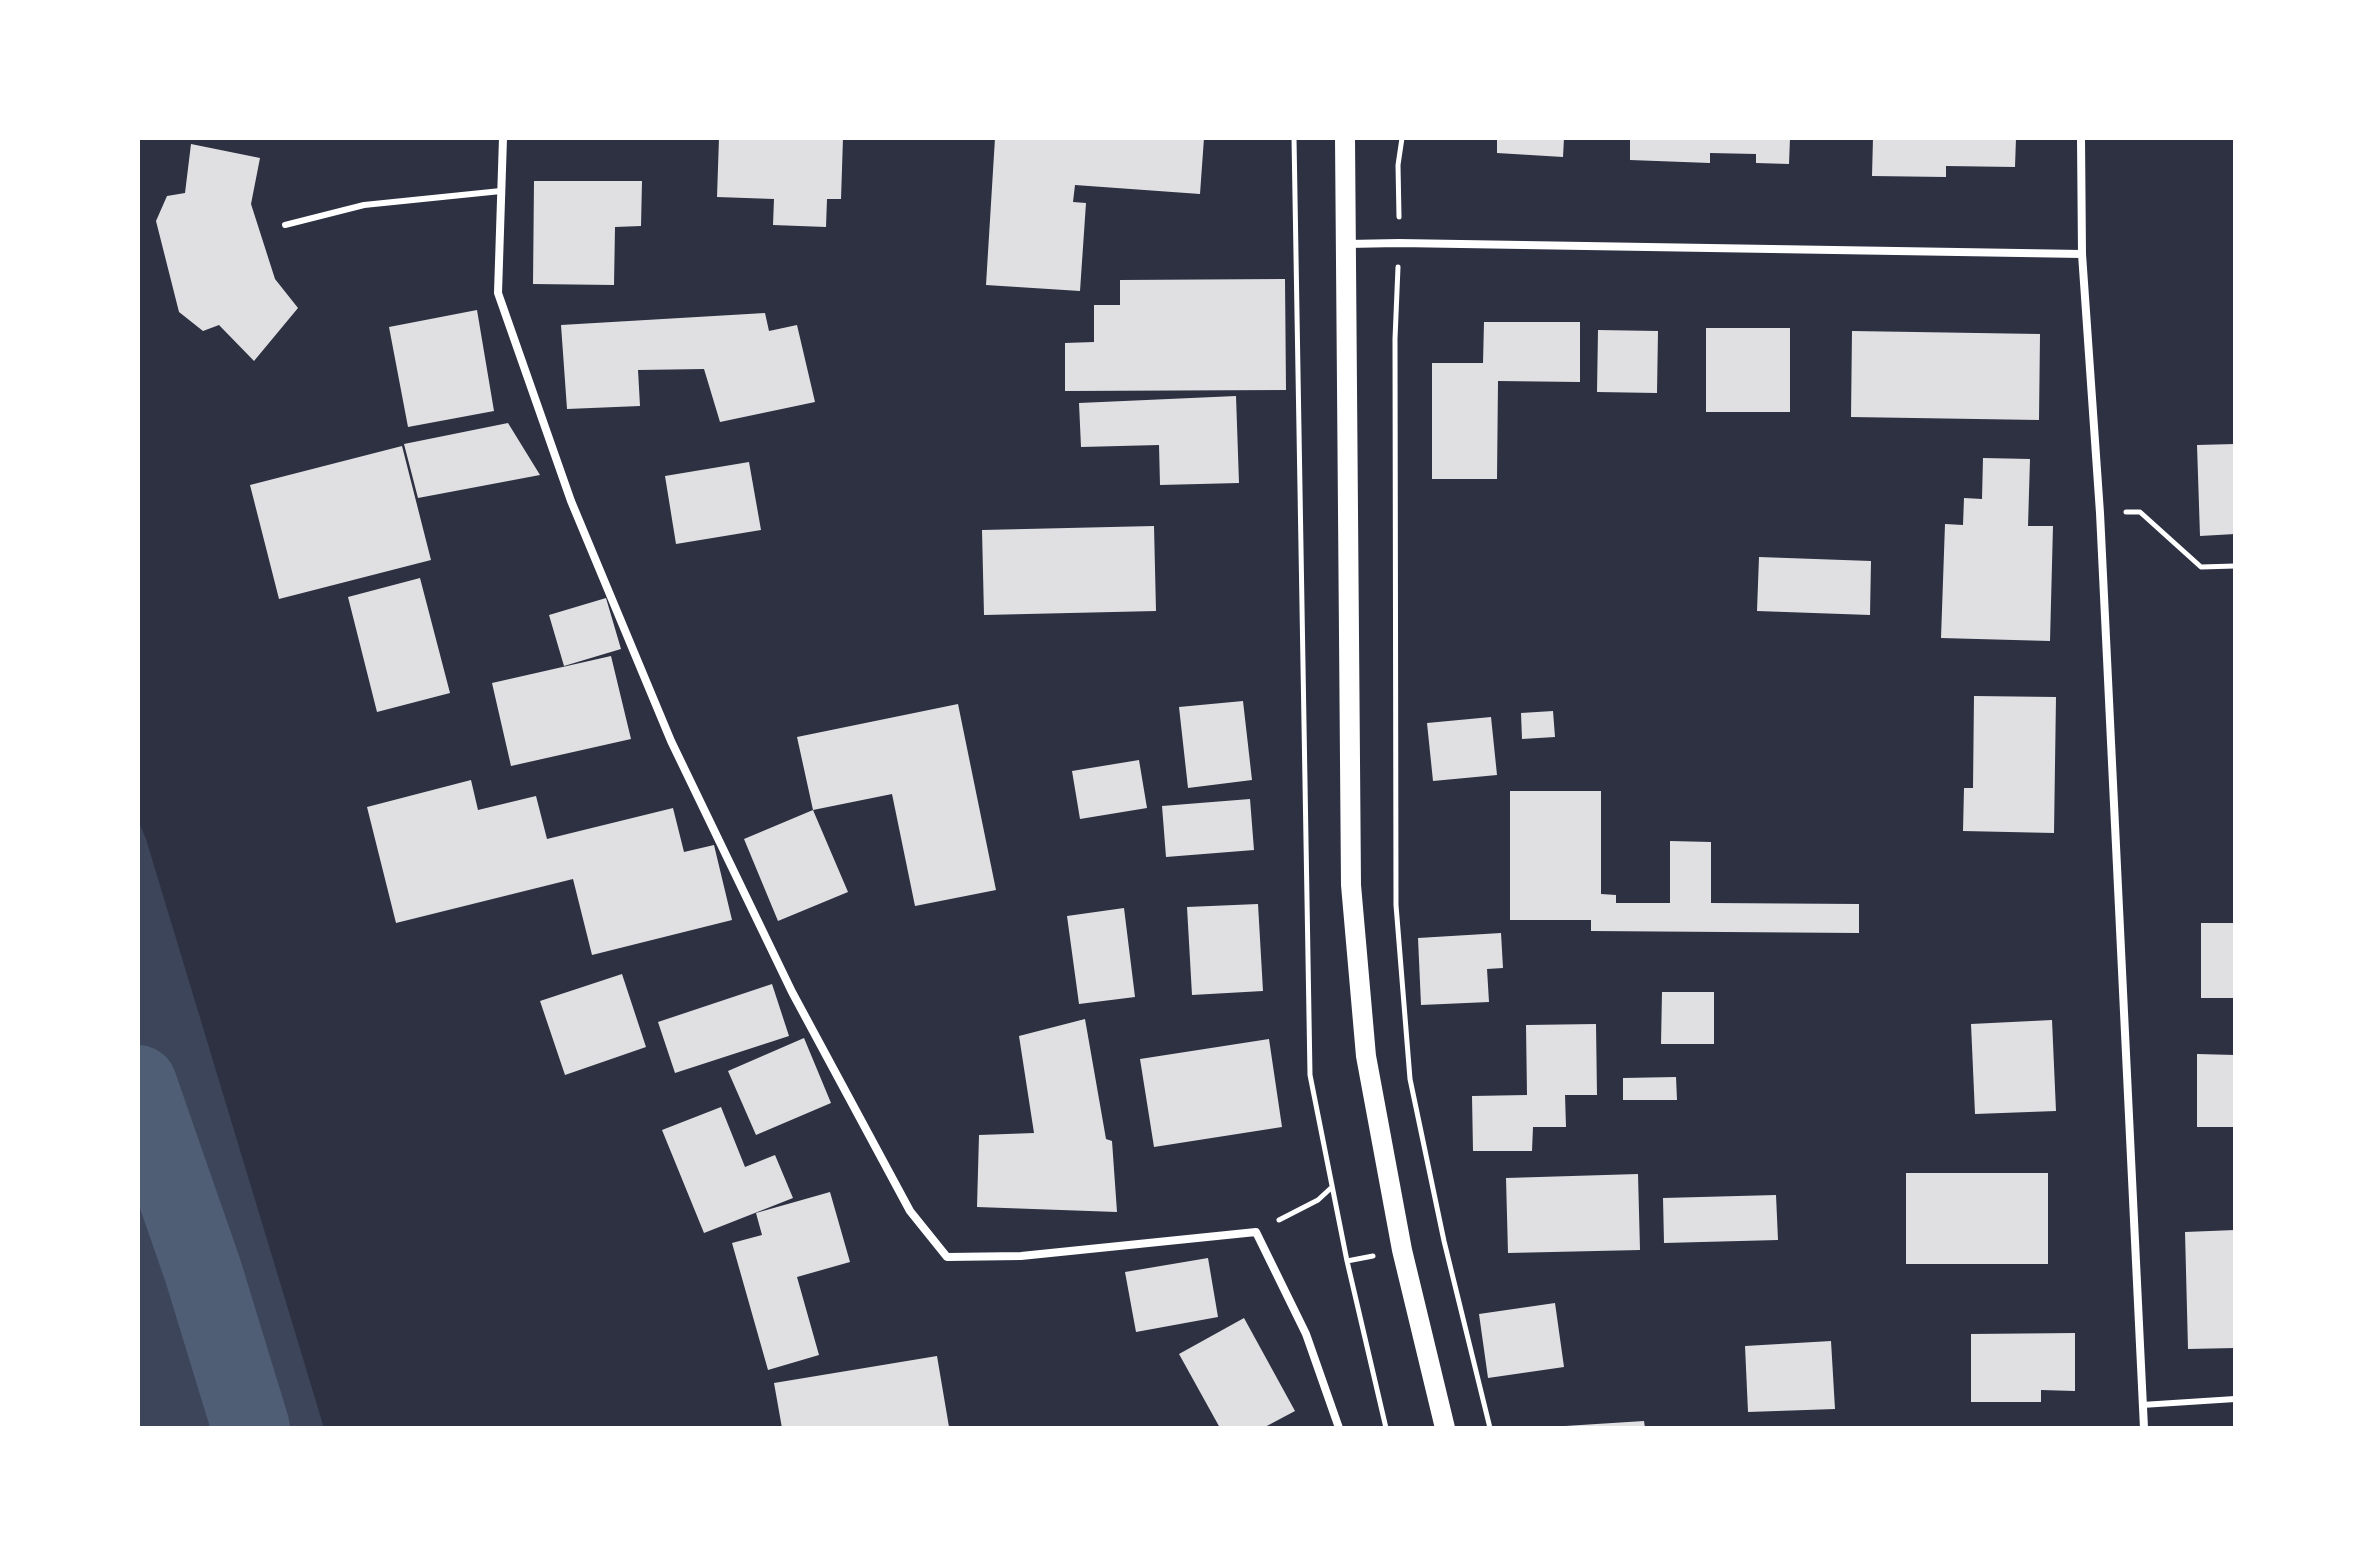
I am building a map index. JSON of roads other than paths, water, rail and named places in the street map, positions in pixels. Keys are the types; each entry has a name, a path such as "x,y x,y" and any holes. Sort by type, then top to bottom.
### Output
{"main road":[{"path":"1345,138 1351,885 1364,1040 1402,1250 1445,1428"}],"street":[{"path":"503,138 498,293 571,501 671,741 792,992 910,1211 947,1257 1021,1256 1256,1232 1306,1334 1339,1428"},
{"path":"2081,138 2082,254 2100,513 2144,1428"},
{"path":"1346,244 2082,254"}],"lane":[{"path":"285,225 364,205 501,191"},
{"path":"2142,1405 2235,1399"}],"waterway":[{"path":"138,1084 203,1271 251,1428"}]}
